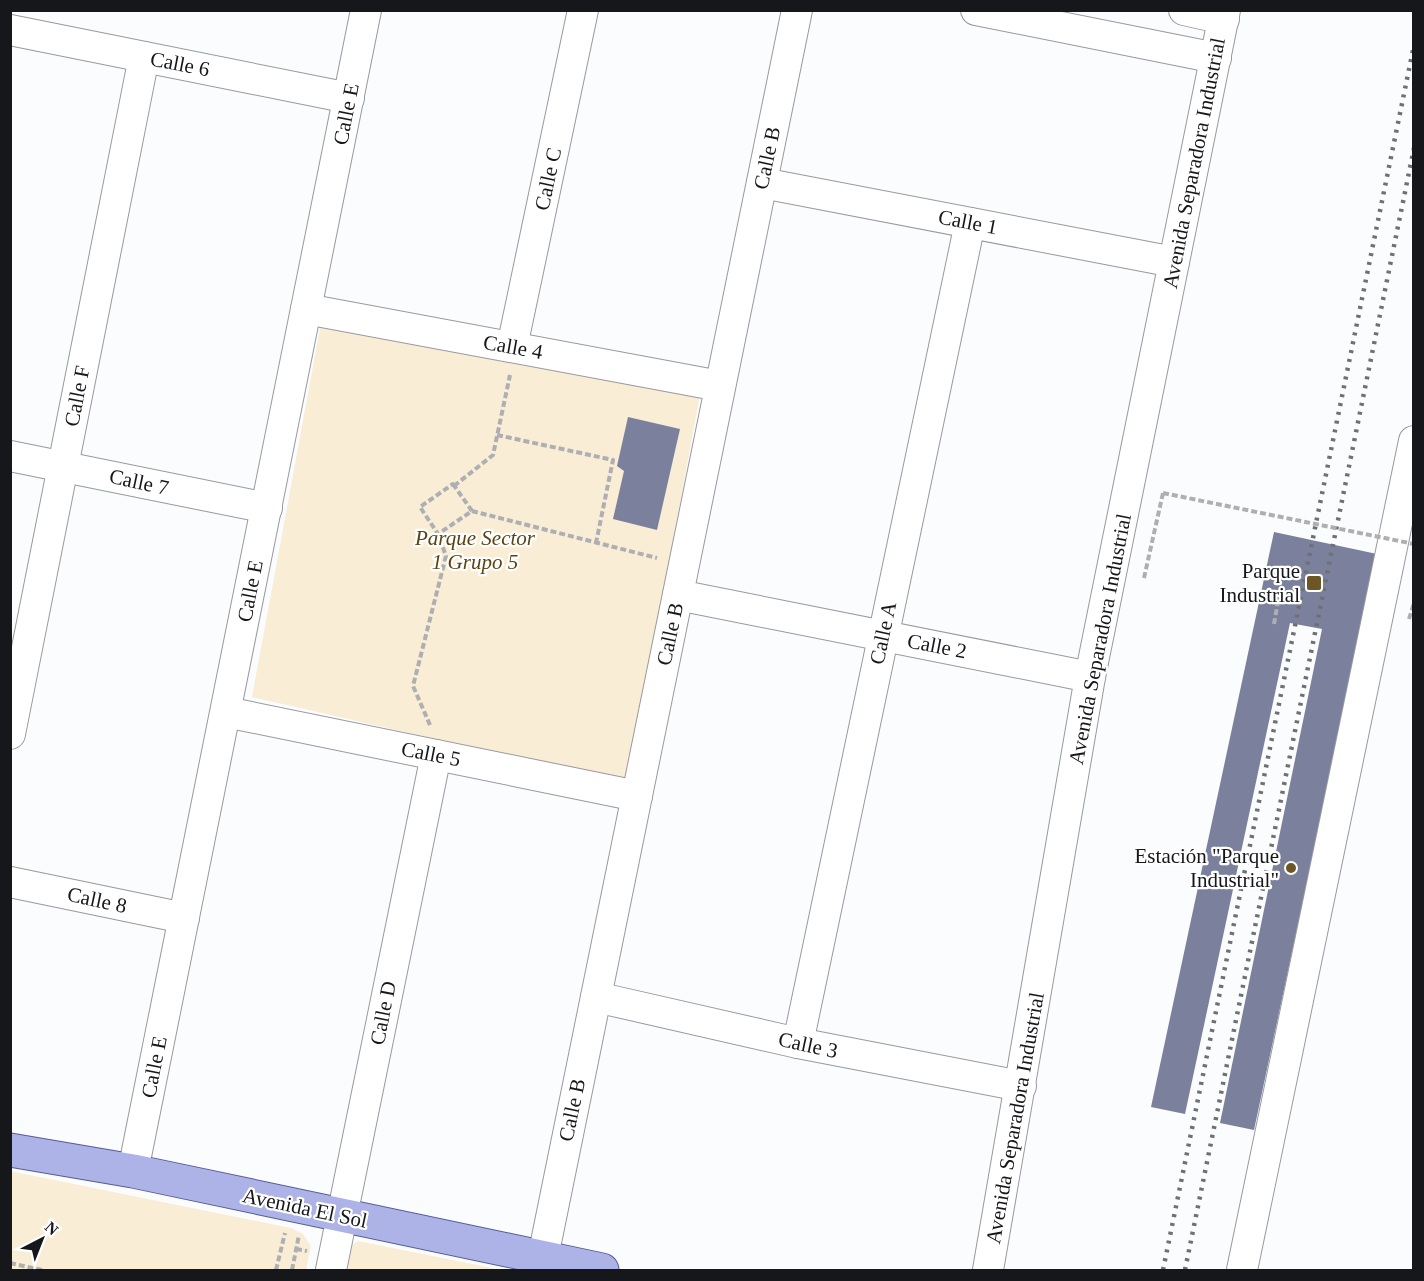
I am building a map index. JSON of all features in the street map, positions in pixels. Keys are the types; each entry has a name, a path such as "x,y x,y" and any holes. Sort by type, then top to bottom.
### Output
{"main road":[{"name":"Avenida El Sol","path":"10,1150 133,1171 603,1270"}],"street":[{"name":"Calle E","path":"133,1171 366,10"},
{"name":"Calle C","path":"514,348 583,10"},
{"name":"Calle B","path":"543,1257 797,10"},
{"path":"976,10 1216,58"},
{"path":"1184,10 1224,15"},
{"name":"Avenida Separadora Industrial","path":"988,1270 1090,677 1224,15"},
{"name":"Calle 6","path":"10,30 349,98"},
{"name":"Calle F","path":"10,734 144,57"},
{"name":"Calle 1","path":"762,183 1174,262"},
{"name":"Calle A","path":"798,1043 969,223"},
{"name":"Calle 4","path":"306,309 720,386"},
{"path":"1242,1270 1413,441"},
{"name":"Calle 7","path":"10,456 267,508"},
{"name":"Calle 2","path":"678,595 1090,677"},
{"name":"Calle 5","path":"226,712 637,796"},
{"name":"Calle D","path":"331,1270 434,755"},
{"name":"Calle 8","path":"10,882 184,918"},
{"name":"Calle 3","path":"596,997 798,1043 1021,1086"}],"path":[{"path":"434,755 434,735 413,686 446,556 438,534 420,507 453,484 454,486 493,455 514,348"},
{"path":"497,435 613,460 596,543"},
{"path":"454,486 472,511 684,564"},
{"path":"1144,578 1163,493 1413,544"},
{"path":"438,534 472,511"},
{"path":"1274,624 1280,590"},
{"path":"276,1270 291,1205"},
{"path":"10,1263 42,1270"}],"green space":[{"name":"Parque Sector 1 Grupo 5","path":"321,323 700,395 628,783 252,697"},
{"path":"10,1171 291,1228 303,1234 311,1246 306,1270 11,1270"},
{"path":"358,1241 502,1270 339,1270 345,1249"}],"building":[{"path":"628,417 680,429 657,530 613,519 624,471 617,466"},
{"name":"Estación \"Parque Industrial\"","path":"1274,532 1377,554 1254,1130 1220,1123 1322,629 1290,623 1185,1114 1151,1107"}],"railway":[{"path":"1163,1270 1414,45"},
{"path":"1185,1270 1414,148"}],"place":[{"name":"Parque Industrial","path":"1314,583"},
{"name":"Estación \"Parque Industrial\"","path":"1291,868"}]}
